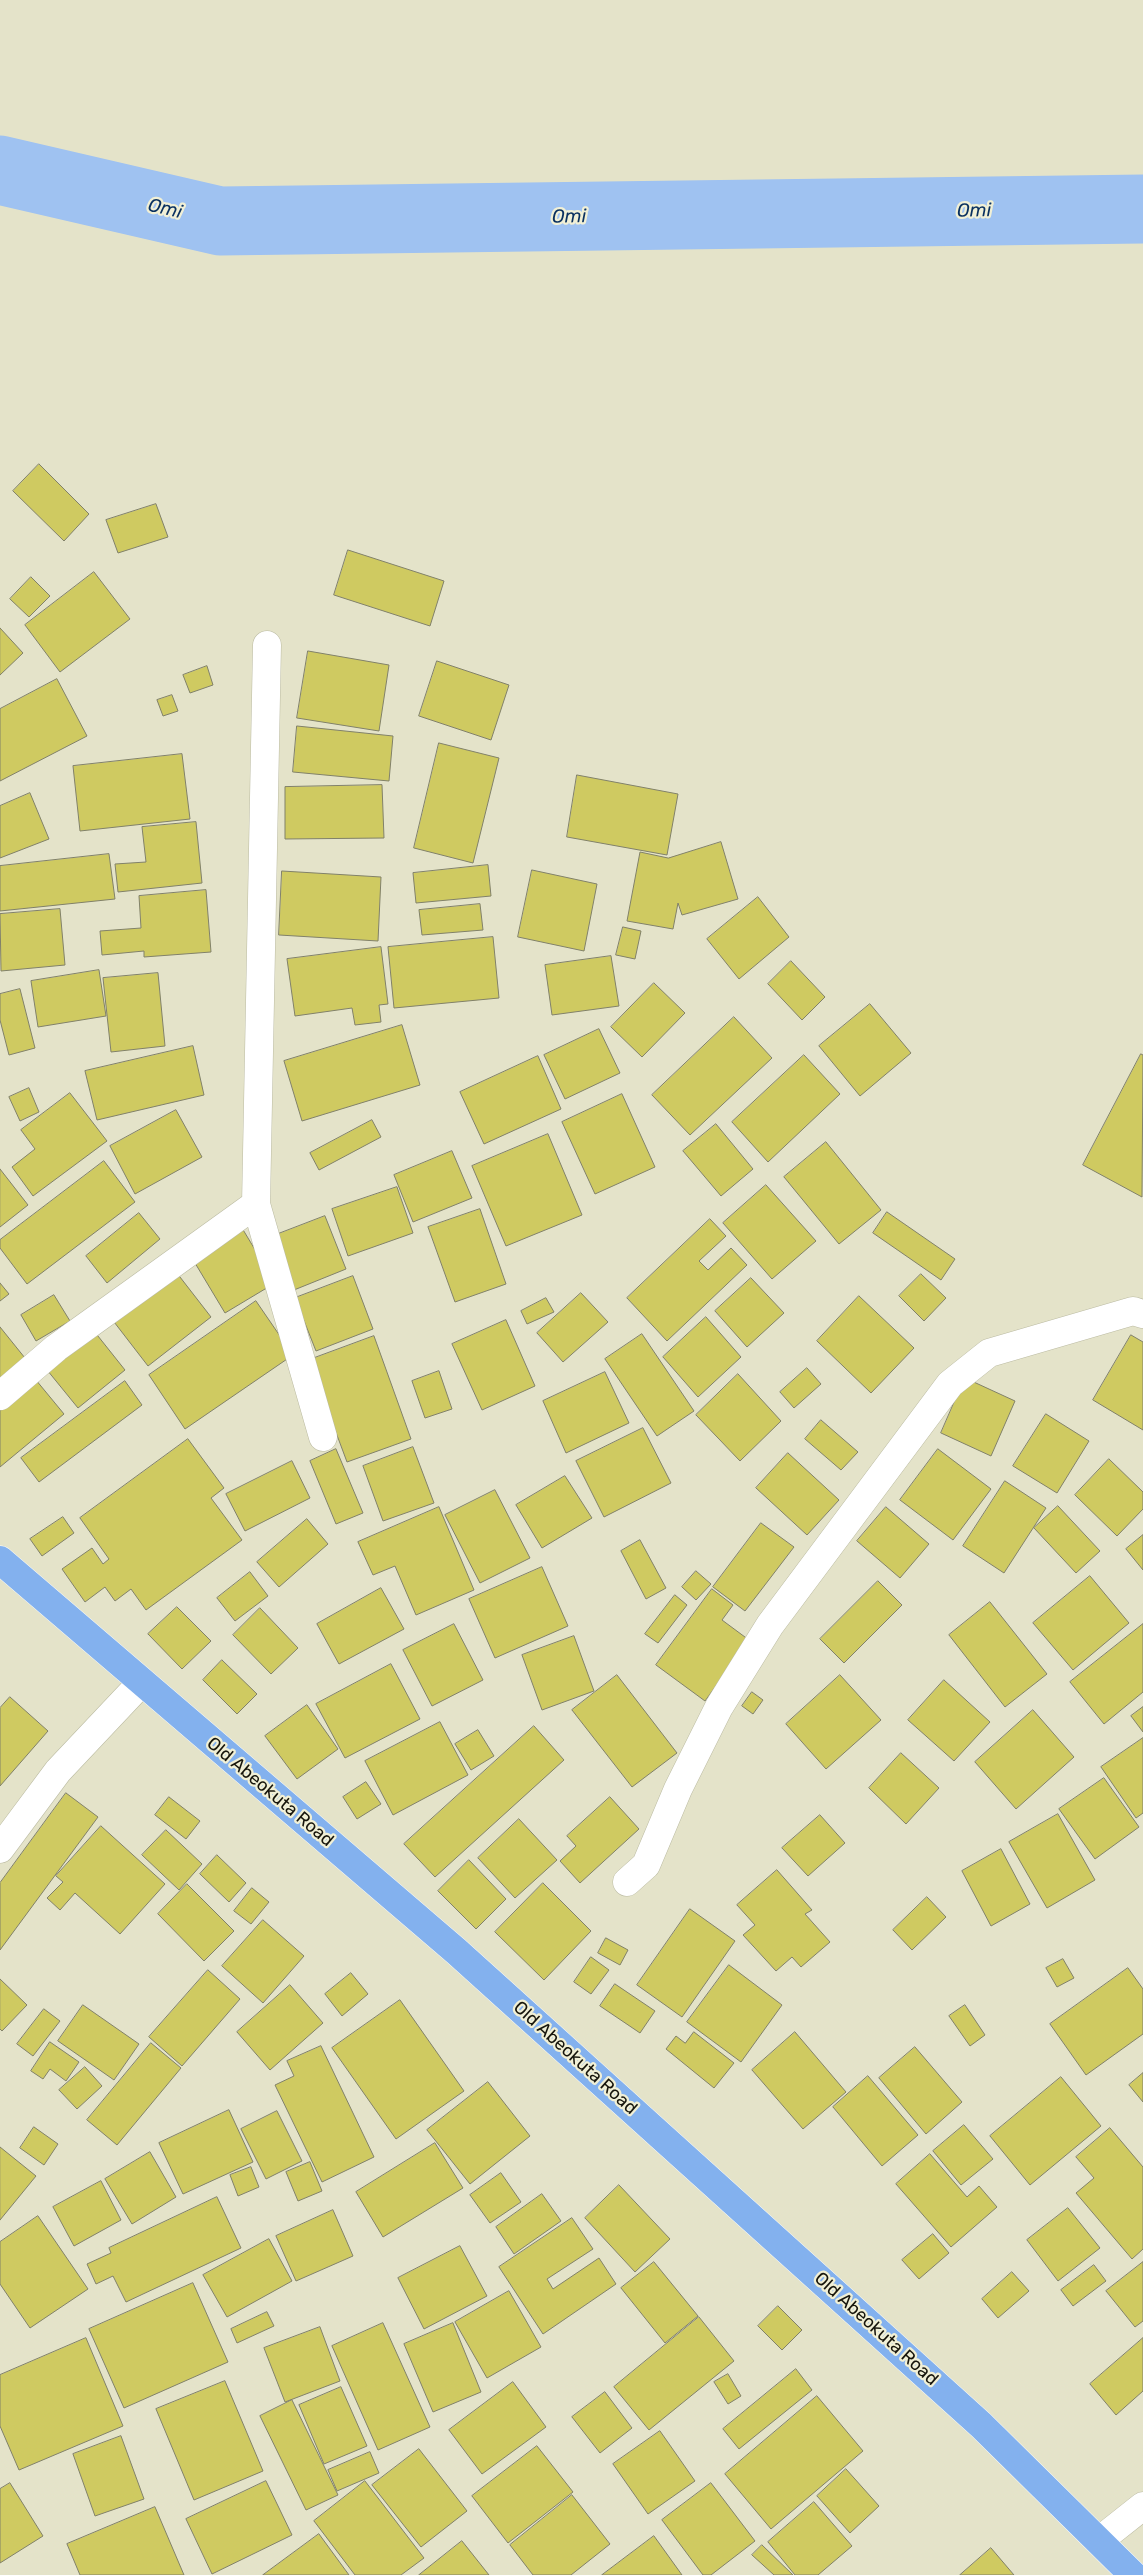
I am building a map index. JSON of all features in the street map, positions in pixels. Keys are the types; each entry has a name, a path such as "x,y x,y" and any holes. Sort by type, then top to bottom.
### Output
{"highway":[{"name":"Old Abeokuta Road","path":"0,1560 456,1951 981,2425 1100,2540 1133,2575"}],"street":[{"path":"267,644 256,1204 323,1437"},
{"path":"0,1396 56,1348 256,1204"},
{"path":"626,1882 646,1865 678,1789 719,1707 770,1625 950,1384 988,1353 1133,1311 1143,1314"},
{"path":"0,1848 58,1771 142,1683"},
{"path":"1100,2540 1143,2506"}],"building":[{"path":"39,464 89,514 64,541 13,491"},
{"path":"156,504 168,537 118,553 106,520"},
{"path":"348,550 444,581 430,626 334,595"},
{"path":"94,572 130,619 60,672 25,625"},
{"path":"31,577 50,596 29,617 10,599"},
{"path":"0,628 23,653 0,675"},
{"path":"308,651 389,665 379,731 297,718"},
{"path":"437,661 509,685 491,740 419,716"},
{"path":"207,666 213,685 190,693 183,675"},
{"path":"57,679 87,736 0,781 0,709"},
{"path":"172,695 178,711 163,716 157,700"},
{"path":"297,726 393,736 389,781 293,772"},
{"path":"439,743 499,758 473,863 414,848"},
{"path":"182,754 190,819 80,831 73,766"},
{"path":"577,775 678,794 667,855 567,837"},
{"path":"382,785 384,838 285,839 285,787"},
{"path":"30,793 49,839 0,858 0,806"},
{"path":"196,822 202,883 118,892 115,864 146,862 142,827"},
{"path":"721,842 738,899 682,915 678,903 673,929 627,921 640,852 668,858"},
{"path":"109,854 115,899 0,911 0,866"},
{"path":"488,865 491,896 416,903 413,873"},
{"path":"532,870 597,884 584,951 518,937"},
{"path":"282,871 381,877 378,941 279,935"},
{"path":"206,890 211,952 144,957 144,951 102,955 100,931 141,928 139,896"},
{"path":"758,897 789,937 739,979 707,939"},
{"path":"480,904 483,930 422,935 419,910"},
{"path":"60,909 65,965 1,971 0,914"},
{"path":"623,927 641,931 635,959 616,955"},
{"path":"493,937 499,998 394,1008 388,947"},
{"path":"381,947 388,1004 379,1005 381,1022 355,1025 352,1008 295,1016 287,959"},
{"path":"611,956 619,1006 552,1015 545,965"},
{"path":"791,961 825,997 802,1020 768,984"},
{"path":"99,970 106,1016 38,1027 31,981"},
{"path":"158,973 165,1046 111,1052 103,978"},
{"path":"654,983 685,1013 642,1057 611,1027"},
{"path":"20,989 35,1048 9,1055 0,1020 0,994"},
{"path":"870,1004 911,1053 860,1096 819,1046"},
{"path":"734,1017 772,1058 690,1135 652,1095"},
{"path":"402,1025 420,1085 302,1121 284,1061"},
{"path":"599,1029 620,1073 565,1099 544,1055"},
{"path":"193,1046 204,1095 97,1120 85,1071"},
{"path":"1141,1054 1143,1055 1142,1197 1083,1165"},
{"path":"804,1055 840,1094 768,1162 732,1122"},
{"path":"538,1056 561,1109 484,1144 460,1092"},
{"path":"29,1088 39,1112 20,1121 9,1097"},
{"path":"70,1093 107,1141 33,1196 12,1167 35,1149 21,1130"},
{"path":"622,1094 655,1167 595,1194 562,1122"},
{"path":"176,1110 202,1157 135,1194 110,1146"},
{"path":"372,1120 381,1137 319,1170 310,1153"},
{"path":"716,1124 753,1169 721,1196 683,1151"},
{"path":"548,1134 582,1215 506,1246 472,1166"},
{"path":"826,1142 881,1210 839,1244 784,1177"},
{"path":"452,1151 472,1198 413,1222 394,1175"},
{"path":"104,1161 135,1202 27,1284 0,1248 0,1240"},
{"path":"0,1169 28,1205 0,1227"},
{"path":"766,1185 816,1241 772,1279 723,1223"},
{"path":"397,1187 413,1233 348,1256 332,1209"},
{"path":"480,1209 506,1284 455,1302 428,1227"},
{"path":"887,1212 955,1259 941,1280 873,1233"},
{"path":"139,1213 160,1239 107,1283 86,1256"},
{"path":"325,1216 346,1269 294,1290 273,1236"},
{"path":"710,1219 726,1236 699,1261 708,1270 731,1248 747,1265 667,1341 627,1298"},
{"path":"242,1228 275,1283 225,1313 192,1258"},
{"path":"173,1268 211,1317 148,1366 111,1318"},
{"path":"921,1274 946,1298 924,1321 899,1296"},
{"path":"353,1276 373,1329 316,1351 295,1298"},
{"path":"751,1278 784,1313 747,1347 715,1311"},
{"path":"0,1283 9,1294 0,1301"},
{"path":"581,1293 608,1322 563,1362 537,1333"},
{"path":"54,1295 70,1321 36,1341 21,1315"},
{"path":"859,1296 914,1348 871,1393 817,1341"},
{"path":"546,1298 554,1312 527,1324 521,1311"},
{"path":"256,1301 293,1355 185,1429 149,1375"},
{"path":"706,1317 741,1357 698,1397 663,1357"},
{"path":"506,1320 535,1386 482,1410 452,1344"},
{"path":"90,1326 125,1370 78,1408 43,1365"},
{"path":"0,1327 29,1363 0,1387"},
{"path":"642,1334 694,1411 657,1436 605,1359"},
{"path":"1131,1335 1143,1342 1143,1430 1093,1400"},
{"path":"374,1336 411,1439 347,1462 309,1360"},
{"path":"807,1368 821,1384 794,1408 780,1392"},
{"path":"439,1371 452,1409 425,1418 412,1381"},
{"path":"605,1372 629,1423 566,1453 543,1401"},
{"path":"31,1374 64,1414 0,1467 0,1400"},
{"path":"738,1374 781,1421 740,1461 696,1415"},
{"path":"965,1378 1015,1401 991,1456 941,1433"},
{"path":"125,1381 142,1405 39,1482 21,1458"},
{"path":"1046,1414 1089,1441 1057,1493 1013,1466"},
{"path":"821,1420 858,1452 841,1470 805,1439"},
{"path":"643,1428 671,1483 604,1517 576,1461"},
{"path":"188,1439 224,1488 211,1498 242,1540 146,1610 131,1589 115,1601 105,1587 85,1602 62,1569 92,1548 103,1564 109,1559 80,1518"},
{"path":"413,1447 434,1503 383,1521 363,1466"},
{"path":"336,1449 363,1513 336,1524 310,1461"},
{"path":"938,1449 991,1489 953,1540 900,1500"},
{"path":"788,1453 839,1500 807,1535 756,1488"},
{"path":"1109,1459 1143,1492 1143,1509 1117,1536 1075,1495"},
{"path":"292,1461 310,1498 245,1531 226,1494"},
{"path":"565,1476 592,1518 542,1548 516,1505"},
{"path":"1005,1481 1046,1508 1004,1573 963,1546"},
{"path":"495,1490 530,1558 480,1583 445,1515"},
{"path":"1058,1506 1100,1551 1076,1573 1034,1528"},
{"path":"439,1507 474,1590 416,1615 395,1566 373,1575 358,1542"},
{"path":"886,1507 929,1544 900,1578 857,1541"},
{"path":"63,1517 74,1533 42,1556 30,1539"},
{"path":"307,1519 328,1544 279,1587 257,1562"},
{"path":"761,1523 794,1547 745,1611 713,1587"},
{"path":"1143,1535 1143,1570 1126,1549"},
{"path":"640,1540 666,1588 646,1599 621,1551"},
{"path":"542,1567 568,1626 495,1658 469,1599"},
{"path":"696,1571 711,1584 696,1600 682,1587"},
{"path":"250,1572 268,1596 235,1621 217,1598"},
{"path":"1090,1576 1129,1623 1073,1670 1033,1623"},
{"path":"878,1581 902,1605 844,1663 820,1639"},
{"path":"381,1588 404,1629 339,1664 317,1624"},
{"path":"712,1589 733,1605 722,1620 749,1640 705,1701 656,1665"},
{"path":"675,1595 687,1605 658,1643 645,1634"},
{"path":"990,1602 1047,1674 1005,1707 949,1635"},
{"path":"177,1607 211,1641 182,1669 148,1634"},
{"path":"260,1608 298,1648 271,1674 233,1635"},
{"path":"454,1624 483,1680 432,1706 403,1650"},
{"path":"1143,1624 1143,1692 1104,1724 1070,1682"},
{"path":"574,1636 594,1691 542,1710 522,1655"},
{"path":"222,1660 257,1694 237,1714 203,1680"},
{"path":"391,1664 420,1719 345,1758 316,1704"},
{"path":"617,1675 677,1753 632,1787 572,1710"},
{"path":"840,1675 881,1720 826,1769 786,1724"},
{"path":"944,1680 990,1722 954,1761 908,1720"},
{"path":"752,1692 763,1700 753,1714 742,1706"},
{"path":"10,1697 48,1731 0,1786 0,1708"},
{"path":"307,1705 338,1749 297,1779 265,1736"},
{"path":"1143,1707 1143,1732 1131,1716"},
{"path":"1033,1710 1074,1757 1016,1809 975,1762"},
{"path":"440,1722 468,1775 393,1815 365,1761"},
{"path":"534,1726 564,1760 435,1877 404,1844"},
{"path":"478,1730 494,1756 471,1770 455,1744"},
{"path":"1143,1738 1143,1813 1136,1818 1101,1767"},
{"path":"901,1753 939,1788 906,1824 869,1788"},
{"path":"1104,1778 1139,1827 1095,1859 1059,1809"},
{"path":"366,1782 381,1804 357,1819 343,1797"},
{"path":"66,1793 98,1817 0,1950 0,1883"},
{"path":"169,1797 200,1821 186,1839 155,1815"},
{"path":"610,1797 639,1829 580,1883 560,1861 576,1846 567,1836"},
{"path":"1058,1814 1095,1880 1047,1908 1009,1842"},
{"path":"820,1815 845,1843 808,1876 782,1848"},
{"path":"519,1819 557,1860 515,1898 478,1858"},
{"path":"101,1826 165,1884 120,1934 75,1893 60,1910 47,1898 63,1882 56,1876"},
{"path":"166,1830 202,1864 179,1890 142,1855"},
{"path":"1001,1849 1030,1904 991,1926 962,1871"},
{"path":"217,1855 246,1883 229,1902 200,1874"},
{"path":"469,1860 506,1899 476,1929 438,1891"},
{"path":"777,1870 812,1910 805,1914 830,1942 801,1967 792,1957 776,1971 743,1935 755,1925 737,1905"},
{"path":"543,1883 591,1931 544,1980 495,1932"},
{"path":"187,1884 234,1931 204,1961 158,1914"},
{"path":"252,1888 269,1902 251,1924 234,1911"},
{"path":"927,1897 946,1917 912,1950 893,1930"},
{"path":"690,1909 735,1941 682,2017 637,1985"},
{"path":"263,1920 304,1956 263,2003 222,1966"},
{"path":"606,1938 628,1950 620,1965 598,1953"},
{"path":"591,1957 609,1970 591,1994 574,1982"},
{"path":"1063,1959 1074,1978 1057,1987 1046,1968"},
{"path":"729,1965 782,2005 741,2062 687,2022"},
{"path":"1128,1968 1143,1989 1143,2034 1086,2075 1050,2024"},
{"path":"208,1970 240,1999 182,2066 149,2037"},
{"path":"351,1973 368,1994 342,2016 325,1994"},
{"path":"0,1979 27,2005 2,2031 0,2029"},
{"path":"615,1984 655,2011 640,2033 600,2006"},
{"path":"290,1985 323,2023 270,2070 237,2032"},
{"path":"400,2000 464,2091 396,2139 332,2048"},
{"path":"83,2005 139,2044 114,2080 58,2041"},
{"path":"965,2005 985,2035 970,2046 949,2016"},
{"path":"44,2009 60,2021 33,2056 17,2044"},
{"path":"694,2032 734,2063 714,2088 666,2049 676,2036 685,2043"},
{"path":"795,2032 846,2092 803,2129 752,2070"},
{"path":"50,2042 79,2062 66,2081 50,2069 43,2079 31,2071"},
{"path":"151,2043 181,2068 117,2145 87,2120"},
{"path":"321,2046 374,2157 322,2182 275,2085 294,2076 287,2061"},
{"path":"915,2047 962,2102 926,2134 879,2078"},
{"path":"85,2067 102,2086 77,2109 59,2090"},
{"path":"1143,2073 1143,2102 1129,2085"},
{"path":"868,2076 918,2135 882,2166 833,2107"},
{"path":"1061,2077 1101,2126 1030,2185 990,2136"},
{"path":"488,2082 530,2136 470,2184 427,2130"},
{"path":"229,2110 253,2162 183,2194 159,2143"},
{"path":"277,2111 302,2161 266,2179 241,2129"},
{"path":"964,2125 993,2159 961,2185 933,2151"},
{"path":"34,2127 58,2144 44,2165 20,2148"},
{"path":"1110,2128 1143,2167 1143,2249 1132,2259 1076,2193 1094,2178 1076,2157"},
{"path":"435,2143 463,2188 383,2237 356,2192"},
{"path":"0,2147 36,2176 0,2220"},
{"path":"150,2152 176,2197 132,2224 105,2179"},
{"path":"930,2154 967,2197 979,2186 997,2207 951,2247 896,2184"},
{"path":"310,2162 322,2191 298,2201 286,2172"},
{"path":"251,2167 259,2187 238,2196 230,2175"},
{"path":"501,2173 521,2202 490,2223 470,2195"},
{"path":"101,2181 121,2220 74,2246 53,2207"},
{"path":"619,2185 670,2239 635,2272 585,2218"},
{"path":"542,2194 561,2221 514,2254 496,2227"},
{"path":"217,2197 241,2248 126,2302 113,2276 96,2284 87,2264 111,2253 109,2248"},
{"path":"1068,2208 1100,2248 1058,2281 1027,2240"},
{"path":"333,2210 353,2256 296,2281 276,2236"},
{"path":"38,2216 88,2289 30,2328 0,2284 0,2242"},
{"path":"572,2218 593,2249 547,2279 553,2289 599,2258 616,2284 543,2334 499,2267"},
{"path":"933,2234 949,2253 919,2279 902,2260"},
{"path":"269,2239 292,2281 227,2317 203,2275"},
{"path":"460,2246 487,2296 424,2329 398,2278"},
{"path":"654,2262 698,2316 665,2343 621,2288"},
{"path":"1143,2262 1143,2321 1135,2327 1106,2291"},
{"path":"1094,2265 1106,2281 1073,2306 1061,2290"},
{"path":"1012,2272 1029,2291 998,2318 982,2299"},
{"path":"193,2283 228,2362 124,2408 89,2329"},
{"path":"509,2291 541,2347 487,2378 455,2322"},
{"path":"778,2306 802,2330 782,2350 758,2326"},
{"path":"267,2312 274,2326 237,2343 231,2329"},
{"path":"699,2317 734,2361 649,2430 614,2387"},
{"path":"383,2323 430,2427 378,2450 332,2346"},
{"path":"453,2323 481,2392 433,2412 404,2344"},
{"path":"320,2327 340,2381 285,2402 264,2348"},
{"path":"86,2338 123,2426 19,2470 0,2426 0,2375"},
{"path":"1143,2338 1143,2391 1116,2415 1090,2384"},
{"path":"796,2369 812,2390 739,2449 723,2429"},
{"path":"728,2374 741,2396 728,2404 714,2382"},
{"path":"225,2381 263,2471 194,2500 156,2409"},
{"path":"513,2382 546,2427 482,2474 449,2430"},
{"path":"341,2387 367,2446 324,2464 299,2405"},
{"path":"605,2392 632,2428 600,2453 572,2417"},
{"path":"817,2396 863,2451 771,2529 725,2474"},
{"path":"292,2400 338,2495 306,2510 260,2416"},
{"path":"660,2431 695,2481 648,2514 613,2464"},
{"path":"121,2436 144,2499 95,2516 73,2454"},
{"path":"537,2446 573,2492 508,2543 472,2496"},
{"path":"419,2449 467,2511 421,2547 372,2485"},
{"path":"370,2452 379,2473 337,2491 328,2470"},
{"path":"846,2469 879,2506 850,2533 817,2496"},
{"path":"266,2481 292,2535 212,2574 186,2519"},
{"path":"365,2481 424,2558 401,2575 355,2575 314,2521"},
{"path":"10,2483 43,2536 0,2563 0,2489"},
{"path":"711,2483 755,2541 711,2575 703,2575 662,2520"},
{"path":"572,2495 610,2544 571,2575 533,2575 510,2545"},
{"path":"814,2502 852,2546 818,2575 795,2575 768,2542"},
{"path":"155,2507 184,2575 80,2575 67,2544"},
{"path":"319,2534 349,2575 263,2575"},
{"path":"654,2536 682,2575 602,2575"},
{"path":"462,2541 489,2575 419,2575"},
{"path":"762,2545 793,2575 774,2575 752,2555"},
{"path":"991,2548 1014,2575 960,2575"}],"waterway":[{"name":"Omi","path":"0,170 220,221 1143,209"}]}
